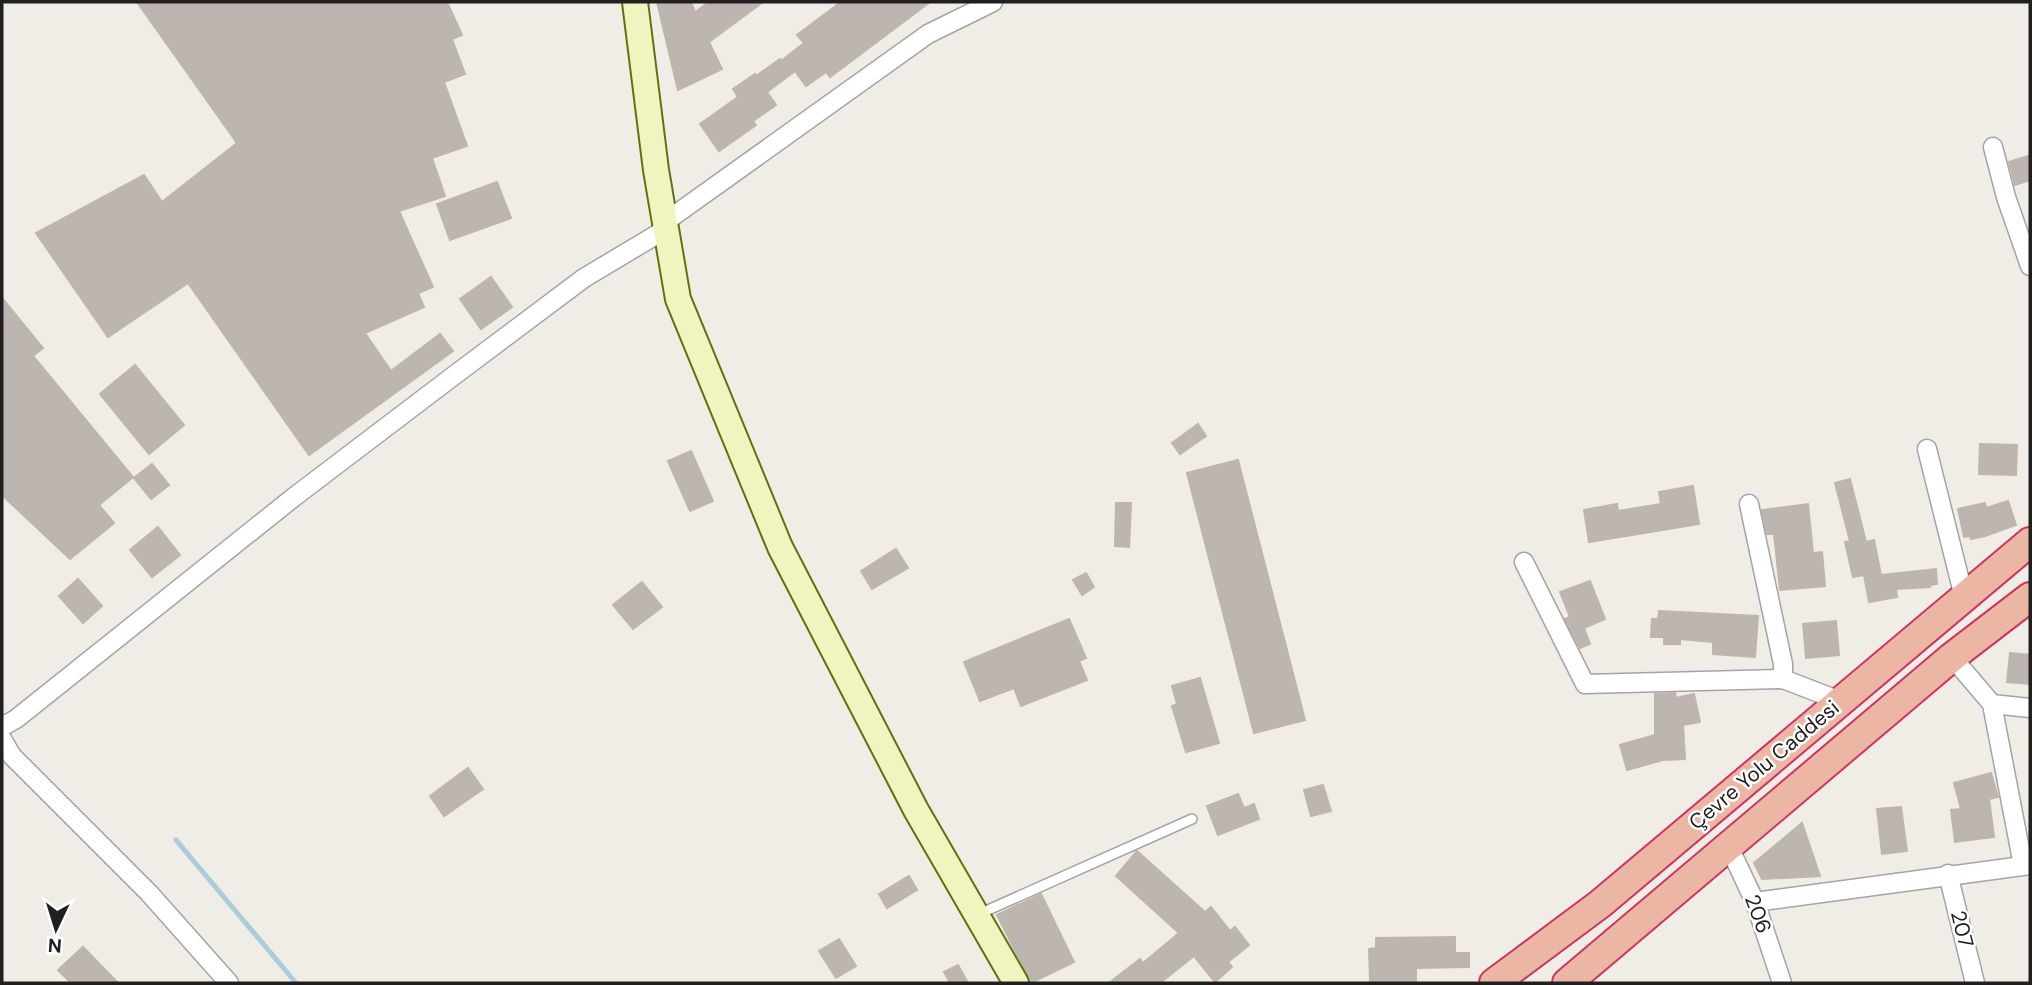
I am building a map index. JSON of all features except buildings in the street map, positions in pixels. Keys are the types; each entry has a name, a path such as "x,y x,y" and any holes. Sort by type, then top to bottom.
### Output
{"highway":[{"name":"Çevre Yolu Caddesi","path":"1494,983 1600,904 2030,542"},
{"name":"Çevre Yolu Caddesi","path":"1567,983 1952,657 2030,597"}],"main road":[{"path":"635,2 656,170 678,299 780,547 916,810 1016,983"}],"street":[{"path":"2,727 16,719 294,497 584,278 665,225 928,34 993,2"},
{"path":"1993,147 2006,197 2030,265"},
{"path":"1927,449 1964,597"},
{"path":"1749,503 1783,664 1783,679"},
{"path":"1524,562 1585,684 1783,679 1840,701"},
{"path":"1755,902 2027,865 1992,704 1952,657"},
{"path":"1992,704 2030,708"},
{"path":"2,739 21,765 149,894 229,983"},
{"name":"206","path":"1729,847 1755,902 1782,983"},
{"name":"207","path":"1948,874 1975,983"}],"lane":[{"path":"977,915 1192,819"}],"waterway":[{"path":"176,840 296,983"}]}
